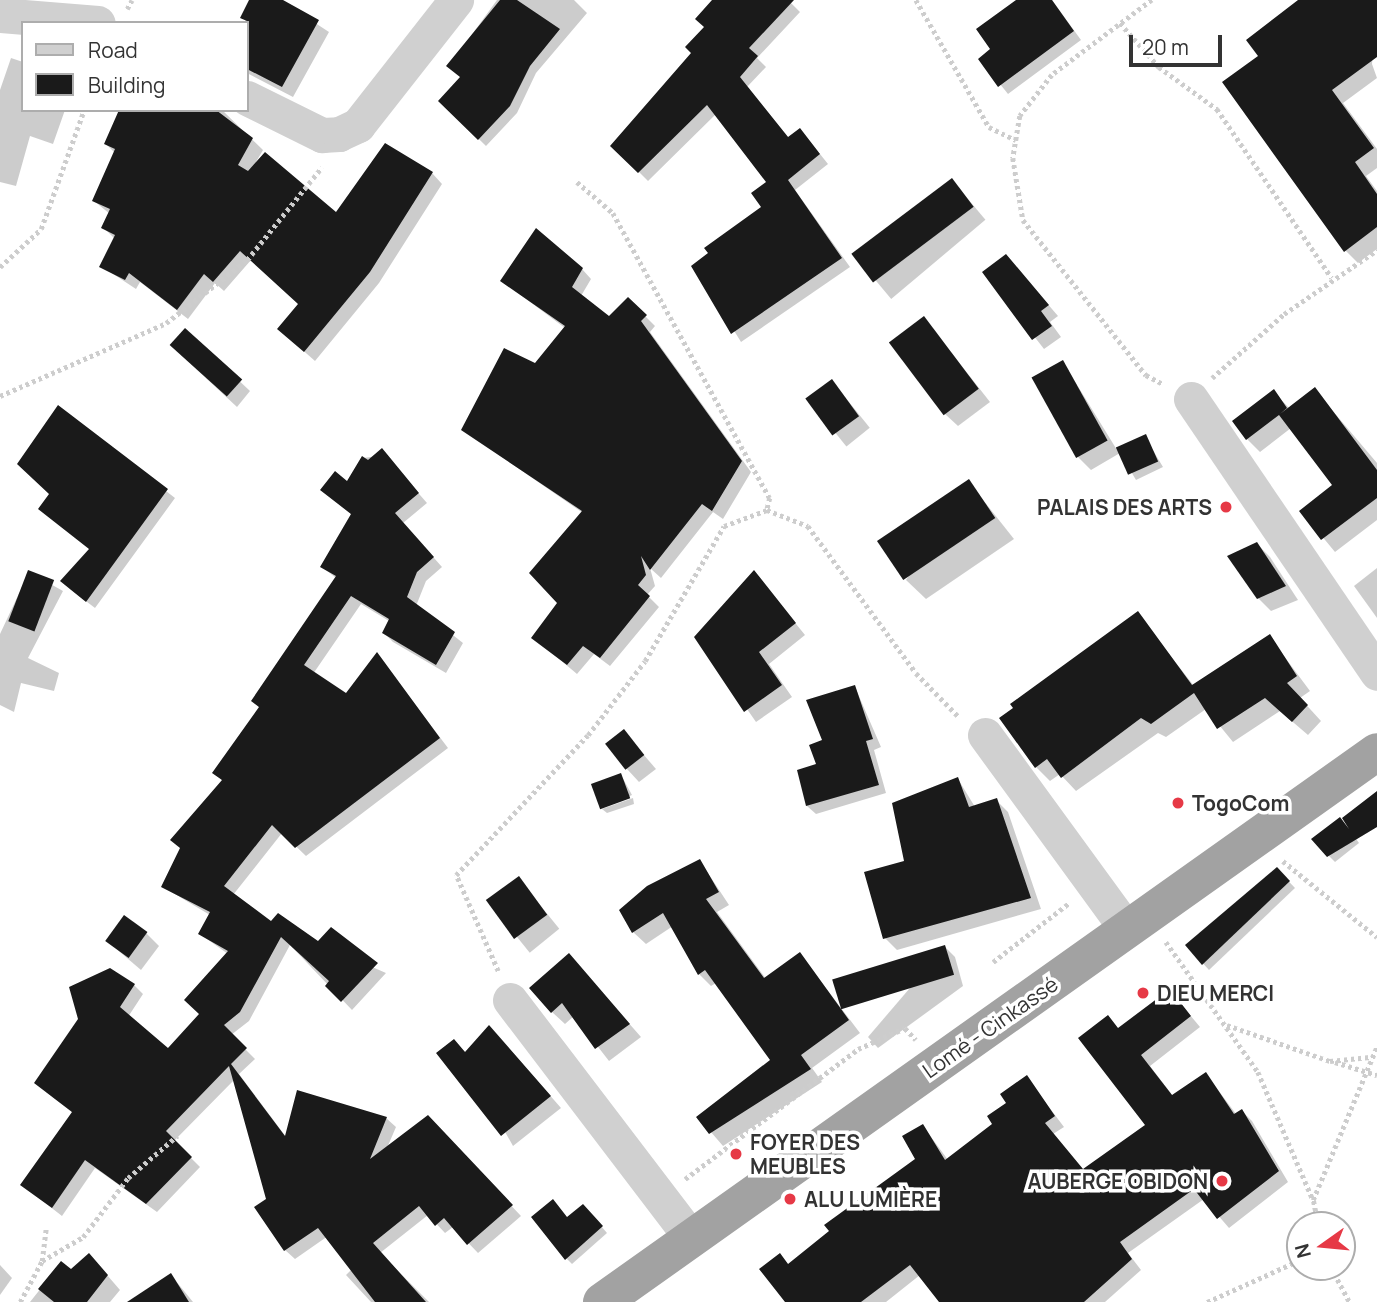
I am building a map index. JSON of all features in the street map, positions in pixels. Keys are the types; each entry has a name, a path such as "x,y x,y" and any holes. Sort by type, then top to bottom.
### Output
{"highway":[{"name":"Lomé - Cinkassé","path":"602,1302 1258,837 1375,758"}],"street":[{"path":"248,98 322,135 358,125 456,0"},
{"path":"0,15 74,21"},
{"path":"1191,398 1377,673"},
{"path":"985,734 1096,885 1136,924"},
{"path":"510,1000 660,1193 692,1239"}],"path":[{"path":"916,0 989,127 1016,140"},
{"path":"1152,0 1052,75 1020,116 1016,140 1023,220 1146,375 1191,398 1248,343 1332,278 1377,250"},
{"path":"1120,23 1159,67 1217,109 1332,278"},
{"path":"0,267 41,229 83,112"},
{"path":"0,396 166,323 247,260 323,165 322,135"},
{"path":"577,182 613,212 770,498 767,510"},
{"path":"510,1000 456,875 604,713 645,661 724,526 767,510 808,526 916,673 985,734"},
{"path":"1258,837 1377,937"},
{"path":"993,962 1096,885"},
{"path":"1136,924 1227,1025 1258,1072 1313,1200 1315,1211"},
{"path":"1227,1025 1377,1075"},
{"path":"660,1193 708,1166 885,1035 905,1028 937,1065"},
{"path":"1313,1200 1377,1046"},
{"path":"1331,1061 1371,1057"},
{"path":"42,1261 83,1237 128,1178 177,1136"},
{"path":"20,1302 42,1261 46,1229"},
{"path":"1207,1302 1286,1266"},
{"path":"1339,1281 1350,1302"}],"building":[{"path":"249,0 283,0 319,20 282,87 248,70 248,21 240,18"},
{"path":"500,0 517,0 560,29 530,66 510,106 478,140 438,101 460,77 446,66"},
{"path":"712,0 794,0 749,48 758,56 740,77 788,137 800,128 820,154 788,180 842,258 731,334 691,266 708,253 704,248 761,207 751,193 766,182 707,105 638,173 610,146 691,53 685,47 704,27 695,19"},
{"path":"1016,0 1052,0 1074,31 998,87 978,59 990,49 976,29"},
{"path":"1298,0 1377,0 1377,57 1332,90 1374,148 1355,162 1377,194 1377,227 1344,252 1222,82 1258,56 1246,40"},
{"path":"118,112 219,112 253,138 238,165 248,171 265,152 336,212 385,143 433,172 370,272 304,352 277,329 298,304 240,251 213,282 204,274 177,310 129,273 125,280 99,267 115,235 101,228 110,209 92,201 115,149 104,144"},
{"path":"952,178 974,207 873,283 851,254"},
{"path":"536,228 583,268 572,287 609,316 628,297 647,315 641,321 742,461 712,511 702,504 650,570 641,556 646,575 638,585 650,596 600,658 583,646 567,665 531,638 557,603 529,573 582,511 461,430 504,348 535,363 565,326 500,281"},
{"path":"1006,254 1049,305 1041,311 1052,326 1032,340 982,272"},
{"path":"924,316 979,389 944,415 889,342"},
{"path":"185,328 242,380 227,397 170,345"},
{"path":"1063,360 1108,440 1076,458 1032,377"},
{"path":"832,379 859,416 832,436 805,398"},
{"path":"1315,387 1377,470 1377,498 1321,540 1299,511 1332,485 1279,415 1246,440 1232,421 1274,389 1287,408 1280,414"},
{"path":"58,405 168,489 86,602 60,581 89,549 38,509 49,494 17,464"},
{"path":"1146,434 1158,461 1128,475 1116,447"},
{"path":"382,448 419,493 395,513 434,557 417,572 407,597 455,632 436,665 382,633 389,619 351,596 304,665 346,693 377,652 440,738 295,848 272,825 224,886 271,921 278,913 318,941 331,927 378,963 341,1002 325,986 329,981 281,937 240,1012 224,1025 247,1048 231,1064 285,1136 297,1090 387,1117 370,1159 428,1115 513,1205 467,1245 444,1218 435,1226 419,1206 373,1243 426,1302 375,1302 318,1228 284,1251 254,1207 266,1199 229,1066 166,1131 192,1157 146,1204 85,1160 52,1208 20,1185 72,1112 34,1083 78,1019 69,987 110,968 135,984 120,1007 168,1048 199,1014 184,1000 228,951 198,934 210,912 161,887 180,848 170,840 222,780 212,773 259,707 251,701 336,576 320,567 351,514 320,490 335,471 347,481 362,456 368,460"},
{"path":"969,479 995,518 903,580 877,541"},
{"path":"1257,542 1286,586 1257,599 1227,556"},
{"path":"28,570 54,580 34,631 8,621"},
{"path":"754,570 796,623 759,652 782,685 744,712 694,637"},
{"path":"1138,611 1192,685 1270,634 1297,676 1287,683 1308,705 1292,722 1265,698 1217,729 1194,693 1151,724 1141,718 1061,778 1047,759 1035,768 999,718 1013,708 1010,704"},
{"path":"855,685 873,739 866,741 879,785 806,806 797,770 816,764 809,745 822,740 806,700"},
{"path":"624,729 644,755 625,770 605,744"},
{"path":"621,773 630,798 600,809 591,784"},
{"path":"958,777 969,807 997,798 1031,898 883,939 864,872 904,861 892,803"},
{"path":"1377,791 1377,827 1327,857 1311,839 1340,817 1349,829 1342,818"},
{"path":"700,859 719,892 706,899 764,978 800,952 849,1020 801,1055 811,1069 709,1134 696,1117 770,1060 705,970 698,975 663,913 632,933 619,910 647,886"},
{"path":"1277,867 1290,881 1202,965 1185,945"},
{"path":"519,876 547,915 514,939 486,900"},
{"path":"124,915 147,932 129,958 105,941"},
{"path":"945,945 954,975 841,1009 832,979"},
{"path":"569,953 630,1024 595,1049 562,1003 551,1013 529,988"},
{"path":"1170,989 1191,1016 1141,1055 1172,1095 1206,1072 1234,1114 1242,1109 1279,1171 1217,1219 1194,1189 1120,1242 1132,1259 1084,1302 939,1302 910,1265 861,1302 785,1302 759,1269 780,1253 788,1264 829,1231 824,1225 915,1159 902,1136 923,1124 945,1160 992,1124 987,1116 1006,1103 1000,1094 1027,1075 1055,1116 1045,1123 1083,1169 1145,1125 1078,1038 1108,1015 1118,1028"},
{"path":"489,1025 551,1096 501,1136 436,1053 454,1039 465,1052"},
{"path":"553,1199 567,1217 583,1204 603,1226 565,1260 531,1217"},
{"path":"89,1253 108,1275 87,1302 54,1302 38,1289 61,1261 71,1269"},
{"path":"171,1273 189,1302 127,1302"}],"place":[{"name":"PALAIS DES ARTS","path":"1226,507"},
{"name":"TogoCom","path":"1178,803"},
{"name":"DIEU MERCI","path":"1143,993"},
{"name":"FOYER DES MEUBLES","path":"736,1154"},
{"name":"AUBERGE OBIDON","path":"1222,1181"},
{"name":"ALU LUMIÈRE","path":"790,1199"}]}
